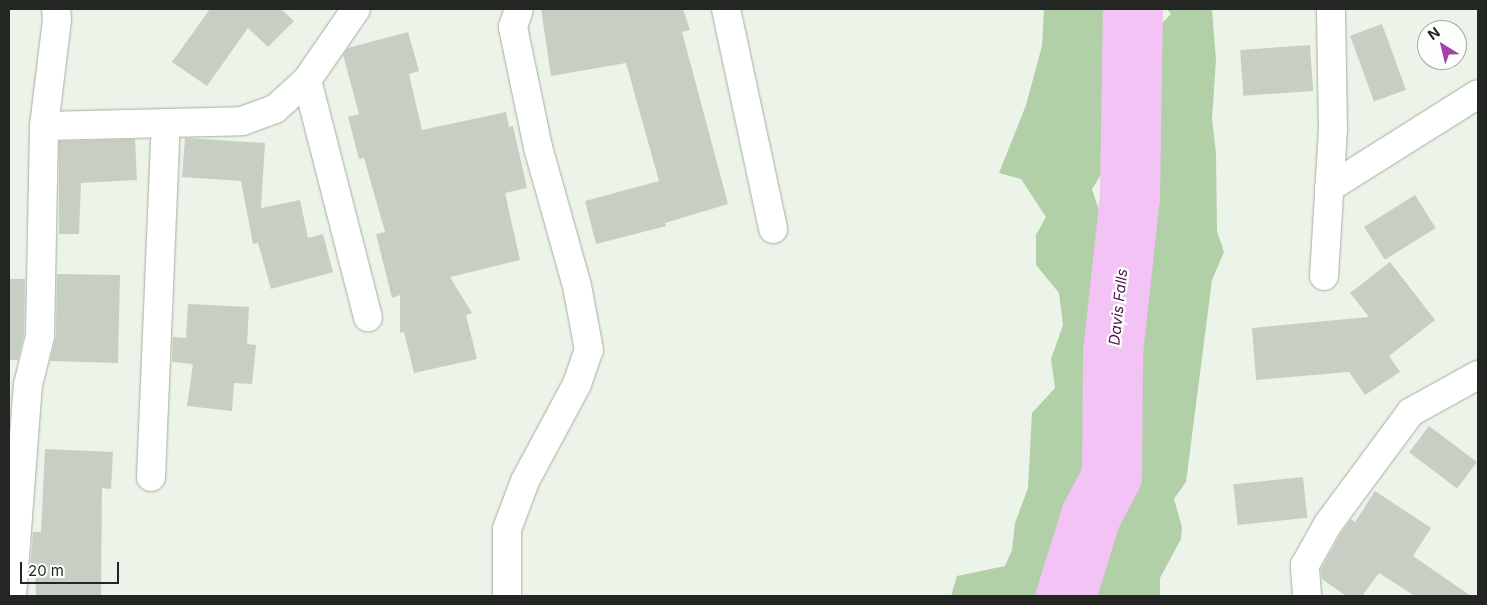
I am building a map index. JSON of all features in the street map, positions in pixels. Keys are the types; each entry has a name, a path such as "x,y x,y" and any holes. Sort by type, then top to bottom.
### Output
{"street":[{"path":"12,596 18,385 40,336 44,126 57,20 56,9"},
{"path":"44,126 242,121 275,109 307,80 356,9"},
{"path":"507,596 507,529 525,482 577,384 589,350 577,286 538,147 512,26 519,9"},
{"path":"726,9 773,229"},
{"path":"1324,276 1333,129 1331,9"},
{"path":"307,80 368,317"},
{"path":"1329,188 1478,94"},
{"path":"151,477 166,123"},
{"path":"1306,596 1305,565 1328,524 1411,412 1478,375"}],"green space":[{"path":"1044,9 1111,9 1127,106 1111,159 1092,189 1118,269 1112,306 1096,363 1101,386 1105,477 1060,534 1044,596 951,596 957,576 1005,566 1012,550 1015,523 1028,488 1032,413 1055,388 1051,359 1063,325 1059,293 1036,265 1036,235 1046,217 1021,179 999,173 1026,105 1042,46"},
{"path":"1167,9 1212,9 1216,60 1212,119 1216,153 1217,231 1224,252 1212,280 1186,482 1174,499 1182,527 1181,539 1160,578 1160,596 1079,596 1088,573 1117,523 1099,518 1112,487 1119,445 1139,396 1132,380 1137,356 1133,304 1144,267 1143,191 1153,145 1145,40 1171,14"}],"building":[{"path":"210,9 281,9 294,21 268,47 248,28 207,86 172,62"},
{"path":"541,9 683,9 690,30 682,32 728,204 665,223 666,226 596,244 585,201 659,181 626,63 551,76"},
{"path":"1382,24 1406,90 1374,101 1350,36"},
{"path":"408,32 419,71 409,74 422,130 506,112 509,127 513,126 527,188 505,193 520,260 450,277 472,313 466,315 477,359 414,373 404,332 400,333 400,295 392,298 376,234 385,232 364,158 359,159 348,117 359,114 343,55 348,48"},
{"path":"1310,45 1313,91 1243,96 1240,50"},
{"path":"185,138 265,143 261,208 300,200 308,238 323,234 333,272 271,289 258,243 253,244 241,181 182,177"},
{"path":"135,139 137,180 81,183 79,234 59,234 59,141"},
{"path":"1415,195 1436,228 1385,260 1364,227"},
{"path":"1390,262 1435,320 1389,356 1400,372 1365,395 1349,372 1256,380 1252,328 1369,317 1350,293"},
{"path":"57,274 120,275 118,363 50,361 56,336"},
{"path":"9,279 25,279 24,334 18,360 9,360"},
{"path":"188,304 249,307 247,344 256,345 252,384 234,383 232,411 187,406 193,364 172,362 173,337 186,338"},
{"path":"1429,426 1477,462 1457,488 1409,452"},
{"path":"45,449 113,452 111,489 102,488 101,596 36,596 35,570 30,570 33,532 41,532"},
{"path":"1303,477 1307,518 1238,525 1233,484"},
{"path":"1375,491 1431,528 1413,556 1471,596 1415,596 1379,573 1362,596 1346,596 1322,579 1321,569 1341,533 1351,519 1355,522"}],"waterway":[{"name":"Davis Falls","path":"1066,596 1091,516 1112,476 1113,353 1130,197 1133,9"}]}
